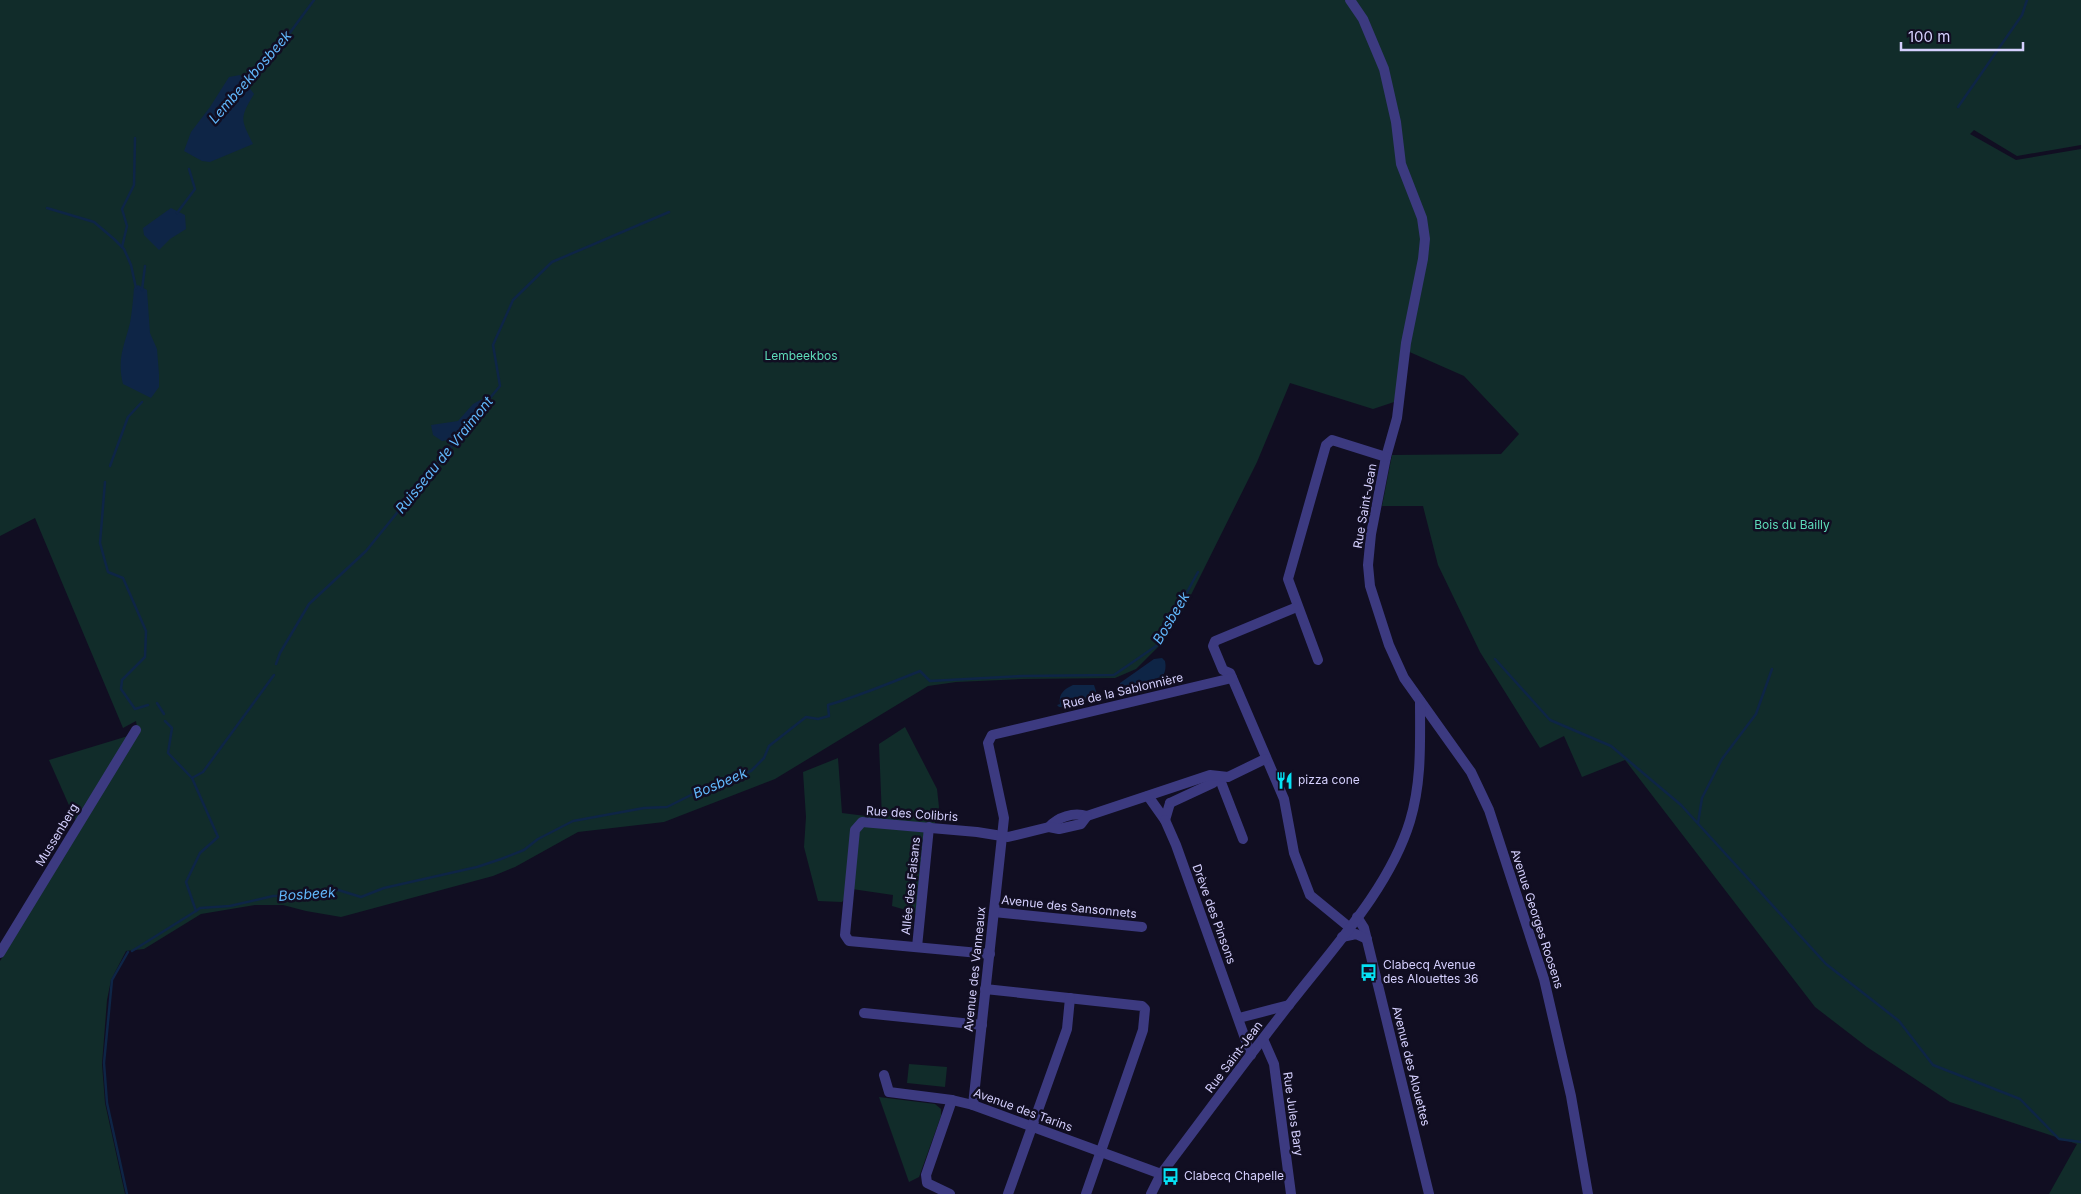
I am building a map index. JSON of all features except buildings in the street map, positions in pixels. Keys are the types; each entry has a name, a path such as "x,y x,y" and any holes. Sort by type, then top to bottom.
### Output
{"street":[{"name":"Rue Saint-Jean","path":"1150,1194 1161,1174 1342,937 1383,879 1410,822 1421,760 1420,701 1404,678 1390,645 1370,586 1368,565 1371,534 1386,457 1397,418 1406,343 1424,259 1425,239 1422,218 1401,164 1395,115 1383,64 1363,19 1350,0"},
{"path":"1318,660 1288,579 1326,445 1332,440 1386,457"},
{"path":"1297,607 1215,641 1212,646 1223,670 1230,673 1284,799 1294,853 1310,895 1349,927"},
{"name":"Rue de la Sablonnière","path":"1002,837 1004,813 988,743 992,735 1232,678"},
{"name":"Avenue Georges Roosens","path":"1420,701 1471,772 1489,810 1544,979 1570,1096 1588,1194"},
{"name":"Mussenberg","path":"0,953 136,730"},
{"path":"1002,837 1049,827 1056,819 1078,813 1087,816 1210,775 1228,777 1266,759"},
{"path":"1170,803 1213,783 1219,777"},
{"path":"1219,777 1243,839"},
{"path":"1165,790 1170,803 1165,820"},
{"name":"Drève des Pinsons","path":"1148,796 1165,820 1176,845 1251,1055"},
{"name":"Rue des Colibris","path":"917,947 849,941 845,936 855,830 862,822 977,832 1002,837"},
{"name":"Allée des Faisans","path":"917,947 929,827"},
{"name":"Avenue des Vanneaux","path":"973,1105 1002,837"},
{"name":"Avenue des Sansonnets","path":"994,912 1142,927"},
{"name":"Avenue des Alouettes","path":"1357,917 1364,928 1367,938 1429,1194"},
{"path":"1342,937 1356,934 1367,938"},
{"path":"917,947 990,954"},
{"path":"986,989 1142,1006 1145,1009 1143,1030 1086,1194"},
{"path":"1008,1194 1067,1029 1070,998"},
{"path":"1239,1018 1289,1004"},
{"path":"864,1013 982,1025"},
{"name":"Rue Jules Bary","path":"1263,1039 1274,1064 1291,1194"},
{"name":"Avenue des Tarins","path":"884,1075 889,1092 952,1100 973,1105 1161,1174"},
{"path":"950,1194 927,1184 926,1174 952,1100"}],"green space":[{"path":"0,0 2081,0 2081,145 2017,156 1974,130 1970,134 2016,160 2081,149 2081,1194 2049,1194 2077,1144 1950,1102 1867,1047 1815,1007 1625,760 1582,777 1564,736 1540,748 1480,652 1438,565 1423,506 1382,506 1392,455 1501,454 1519,434 1464,376 1405,350 1394,402 1373,409 1290,383 1257,462 1182,613 1160,645 1136,669 1115,678 1023,679 956,682 928,686 775,779 664,822 578,832 515,867 493,876 341,917 283,905 255,905 201,914 144,949 126,951 111,980 107,1000 102,1064 105,1103 125,1194 0,1194 0,961 138,733 136,721 123,728 35,518 0,536"},
{"path":"905,727 937,789 939,807 935,823 925,823 916,913 892,906 893,895 852,889 842,902 818,901 804,847 806,817 803,772 838,758 842,813 882,818 879,744"},
{"path":"128,736 76,821 49,760"},
{"path":"909,1064 947,1067 945,1087 907,1083"},
{"path":"879,1097 935,1104 941,1109 941,1116 919,1177 909,1182"}],"water":[{"path":"240,75 254,94 243,119 253,144 210,162 202,161 184,151 191,132 229,77"},
{"path":"171,208 185,215 186,229 170,239 159,250 144,235 143,228"},
{"path":"138,285 147,290 150,333 157,349 159,387 151,398 123,384 121,375 121,360 130,323 134,288"},
{"path":"482,399 476,424 467,434 442,441 433,435 431,425 458,421 473,404"},
{"path":"1162,658 1165,661 1165,669 1159,681 1147,688 1126,695 1123,691 1119,691 1120,683 1154,659"},
{"path":"1073,685 1094,685 1097,694 1083,703 1070,707 1059,707 1057,705 1060,704 1061,694"}],"waterway":[{"name":"Lembeekbosbeek","path":"244,82 289,34 314,0"},
{"path":"1958,107 2022,15 2027,0"},
{"path":"122,247 127,226 122,209 134,185 135,138"},
{"name":"Lembeekbosbeek","path":"177,213 195,189 189,169"},
{"path":"47,208 94,222 114,239 124,249 131,265 136,288"},
{"name":"Ruisseau de Vraimont","path":"480,410 500,386 493,345 513,300 552,262 669,212"},
{"name":"Lembeekbosbeek","path":"142,290 145,266"},
{"name":"Lembeekbosbeek","path":"110,466 128,417 142,402"},
{"name":"Ruisseau de Vraimont","path":"276,664 280,653 309,604 366,551 458,438"},
{"name":"Lembeekbosbeek","path":"105,482 100,543 108,572 123,578 146,631 145,657 122,680 121,689 135,709 148,705"},
{"name":"Bosbeek","path":"196,911 200,908 230,906 273,896 317,896 335,889 361,897 384,888 477,867 501,859 524,850 538,839 573,821 644,808 667,807 711,785 751,771 764,758 769,746 806,717 818,719 829,716 828,705 920,671 930,681 1023,676 1114,675 1159,644 1198,572"},
{"path":"1495,659 1550,720 1611,746 1681,805 1826,964 1899,1021 1933,1065 2020,1099 2059,1139 2081,1142"},
{"path":"1698,823 1702,798 1722,759 1756,714 1772,669"},
{"name":"Ruisseau de Vraimont","path":"132,951 196,911 186,882 200,853 218,837 192,778 203,772 274,675"},
{"name":"Lembeekbosbeek","path":"157,703 164,714"},
{"name":"Lembeekbosbeek","path":"165,721 172,728 168,753 192,778"},
{"name":"Ruisseau de Vraimont","path":"127,1194 107,1103 104,1063 112,980 128,952"}],"place":[{"name":"pizza cone","path":"1284,780"},
{"name":"Clabecq Avenue des Alouettes 36","path":"1369,972"},
{"name":"Clabecq Chapelle","path":"1170,1176"}],"park label":[{"name":"Lembeekbos","path":"801,356"},
{"name":"Bois du Bailly","path":"1792,525"}]}
